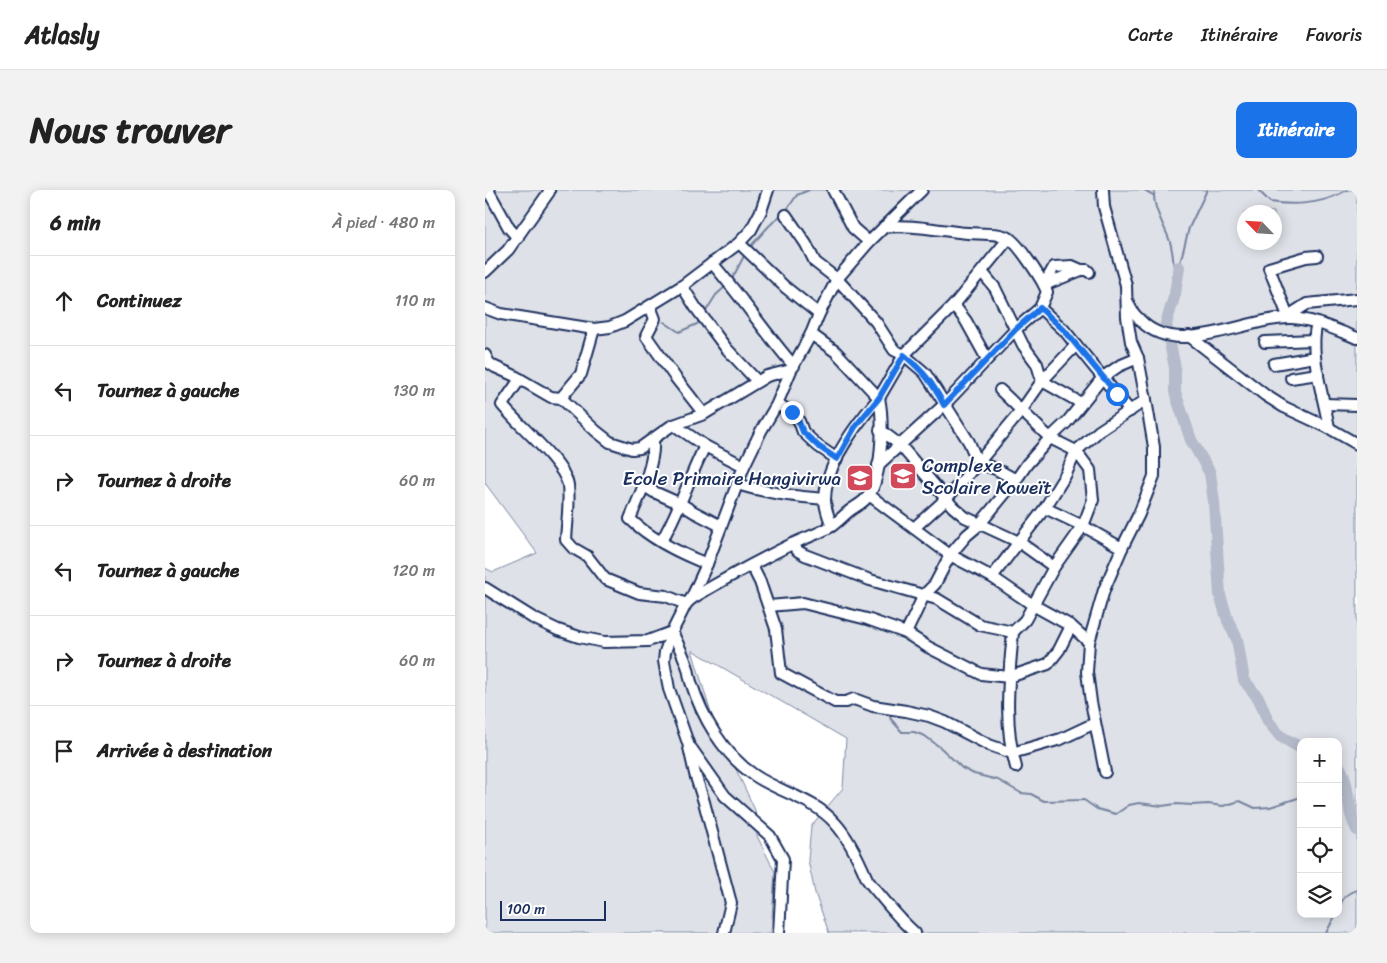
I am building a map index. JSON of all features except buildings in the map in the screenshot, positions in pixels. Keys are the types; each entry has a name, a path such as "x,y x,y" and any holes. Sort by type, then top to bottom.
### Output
{"street":[{"path":"488,190 509,228 518,238"},
{"path":"485,272 501,259 518,238 549,190"},
{"path":"485,308 501,314 594,328 610,327 625,321 682,286 712,263 741,246 761,211 768,190"},
{"path":"833,190 853,228 869,242"},
{"path":"724,933 731,903 688,743 669,689 663,661 665,652 672,632 707,564 744,466 777,404 837,280 869,242 922,190"},
{"path":"1103,190 1104,207 1126,285 1127,317 1146,400 1154,447 1154,476 1139,514 1121,548 1104,590 1089,642 1087,672 1105,772"},
{"path":"786,215 806,244 815,262 837,280 877,322 895,350 904,355 925,373 969,442 979,463 996,468 1016,480"},
{"path":"878,465 944,405 1016,329 1040,308 1047,292 1027,259 1009,238 990,234 902,225 884,227"},
{"path":"832,526 826,512 825,499 830,476 855,427 879,398 904,355 954,305 1009,238"},
{"path":"741,246 785,287 819,314"},
{"path":"1286,317 1269,268 1306,256 1317,256"},
{"path":"712,263 793,368"},
{"path":"1044,285 1085,271"},
{"path":"982,272 995,288 1023,344 1037,364 1042,381 1081,403"},
{"path":"682,286 726,348 757,381"},
{"path":"1126,294 1130,310 1137,318 1150,329 1170,336 1218,333 1286,317 1317,323 1357,338"},
{"path":"1286,317 1307,304 1357,298"},
{"path":"954,305 966,321 987,359"},
{"path":"650,306 655,319 646,336 704,414"},
{"path":"1040,308 1064,330 1130,412"},
{"path":"1317,323 1314,333 1315,357 1329,428"},
{"path":"561,398 581,374 594,328"},
{"path":"520,379 502,405 539,442 564,475 568,484 566,540 569,545 587,556 605,578 639,593 688,601 720,581 832,526 849,511 861,504 869,495 876,478 881,440 882,412 879,398 836,352 811,334"},
{"path":"1189,336 1277,403 1357,444"},
{"path":"1265,342 1314,340"},
{"path":"914,528 946,499 979,463 1021,411 1042,381 1076,345"},
{"path":"485,355 489,363 551,397 561,398 610,442 632,449 640,448 674,425 704,414 757,381 793,368"},
{"path":"1274,364 1315,357"},
{"path":"906,633 925,595 935,584 950,555 967,535 979,525 1027,464 1067,422 1103,377 1119,366 1137,358"},
{"path":"1291,378 1318,374"},
{"path":"1000,390 1050,438 1076,451 1090,470 1093,500 1083,526 1054,567 1025,620 1013,632 1009,676 1008,724 1012,753 1017,767"},
{"path":"992,577 1045,508 1066,474 1076,451 1099,431 1146,400"},
{"path":"777,404 792,412 803,432 818,446 837,459"},
{"path":"1325,404 1357,405"},
{"path":"674,425 705,446 744,466"},
{"path":"880,430 900,445 946,499 965,517 1019,542 1054,567"},
{"path":"653,440 654,451 630,519 663,543 707,564"},
{"path":"663,543 662,540 676,518 692,472 705,446"},
{"path":"737,484 761,491 795,497 825,499"},
{"path":"643,485 721,526"},
{"path":"869,495 950,555 992,577 1033,605 1071,626 1089,642"},
{"path":"1045,508 1083,526 1121,548"},
{"path":"792,544 798,551 870,580 937,600 979,625 1013,632"},
{"path":"752,566 769,606 779,644 781,673 835,702 846,702 854,699 873,706 929,716 945,722 989,746 1012,753 1061,739 1095,723"},
{"path":"485,588 533,618 579,637 605,642 654,640 672,632"},
{"path":"769,606 803,603 867,619 906,633 928,648 981,674 1009,676 1048,664 1059,650 1071,626"},
{"path":"672,632 687,665 697,699 725,748 754,776 815,805 827,814 841,830 868,880 903,924 915,933"},
{"path":"654,640 665,652"},
{"path":"688,743 725,796 770,836 783,859 779,933"}],"shaded area":[{"path":"485,190 1357,190 1357,933 829,933 815,893 808,860 811,826 843,788 846,739 692,650 713,720 755,810 757,836 775,872 771,933 485,933 485,568 493,572 537,553 485,483"}],"waterway":[{"path":"786,211 797,195 809,190"},
{"path":"1144,190 1153,195"},
{"path":"1155,190 1156,209 1172,248 1175,294"},
{"path":"1179,267 1189,228 1207,190"},
{"path":"1258,190 1270,202 1290,204 1319,201 1347,190"},
{"path":"749,248 782,214"},
{"path":"731,281 745,254"},
{"path":"1179,267 1175,294 1166,324 1175,368 1175,392 1191,440 1210,473 1214,502 1220,595 1228,621 1237,639 1244,680 1259,699 1268,721 1280,736 1297,746"},
{"path":"704,314 716,295 726,286"},
{"path":"664,322 679,332 697,324 700,320"},
{"path":"890,718 902,732 914,732 925,736 962,768 974,774 998,780 1021,793 1031,794 1044,801 1084,800 1097,809 1116,814 1129,805 1139,803 1162,806 1176,804 1223,806 1240,801 1255,808 1270,807 1297,798"},
{"path":"1342,773 1353,822 1357,830"},
{"path":"1342,795 1349,808"},
{"path":"1342,902 1350,893 1357,890"},
{"path":"1326,933 1334,918"}],"place":[{"name":"Complexe Scolaire Koweït","path":"903,476"},
{"name":"Ecole Primaire Hangivirwa","path":"860,478"}],"route":[{"path":"792,412 803,432 818,446 837,459 855,427 879,398 904,355 925,373 934,385 944,405 1016,329 1040,308 1064,330 1117,394"}]}
